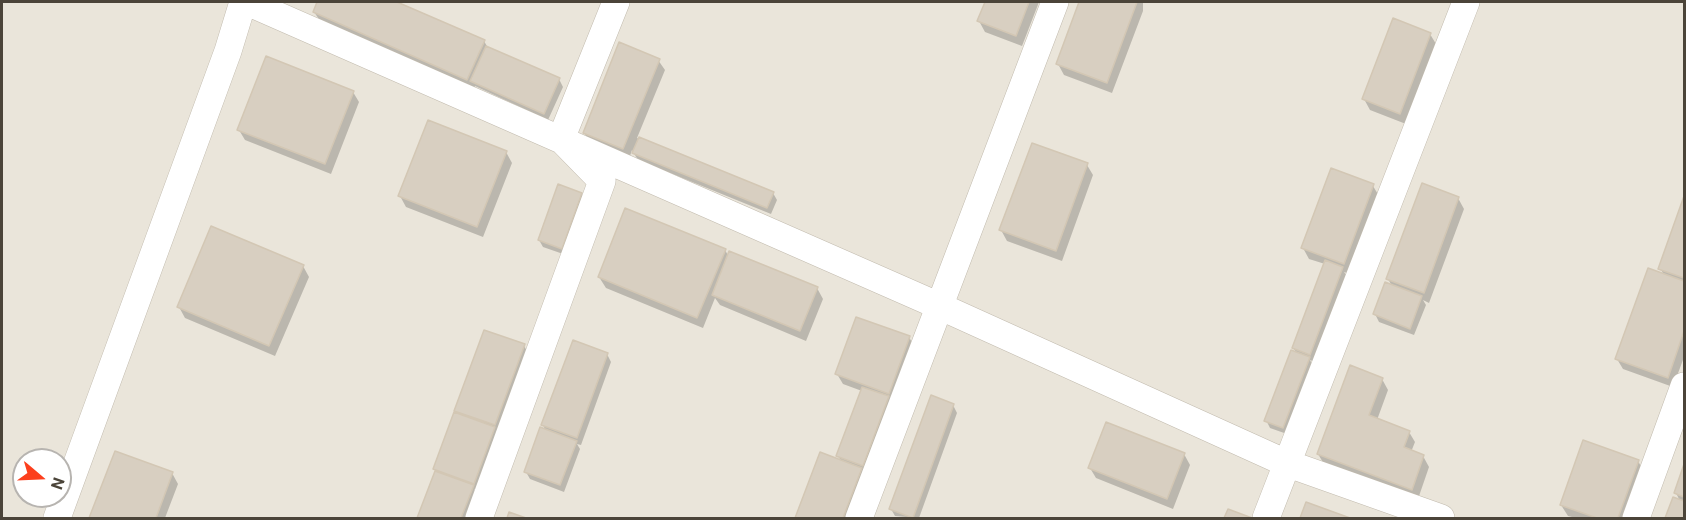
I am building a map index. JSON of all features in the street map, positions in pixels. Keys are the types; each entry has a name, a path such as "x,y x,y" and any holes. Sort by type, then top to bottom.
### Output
{"street":[{"path":"57,519 245,2 938,305 1286,463 1441,519"},
{"path":"561,139 616,2"},
{"path":"859,519 938,305 1055,2"},
{"path":"1266,519 1466,2"},
{"path":"479,519 602,180 561,139"},
{"path":"1636,519 1684,386"}],"shaded area":[{"path":"2,2 1684,2 1684,518 2,518"}],"building":[{"path":"317,2 397,2 485,40 467,80 313,12"},
{"path":"985,2 1029,2 1016,36 977,21"},
{"path":"1079,2 1137,2 1107,83 1056,64"},
{"path":"1393,18 1431,33 1400,114 1362,99"},
{"path":"619,42 660,59 623,149 583,133"},
{"path":"486,46 560,78 544,114 470,81"},
{"path":"266,56 354,91 325,164 237,130"},
{"path":"428,120 507,151 477,227 398,196"},
{"path":"639,137 774,192 767,208 632,153"},
{"path":"1032,143 1088,163 1056,251 999,230"},
{"path":"1331,168 1374,184 1344,264 1301,248"},
{"path":"1422,183 1459,197 1424,293 1386,279"},
{"path":"558,184 582,193 562,249 538,240"},
{"path":"1684,196 1684,278 1658,269"},
{"path":"625,208 726,249 697,318 598,277"},
{"path":"211,226 304,265 269,346 177,307"},
{"path":"729,251 818,287 800,331 712,295"},
{"path":"1325,260 1343,267 1310,355 1292,348"},
{"path":"1648,268 1684,281 1684,331 1668,378 1615,359"},
{"path":"1385,282 1422,296 1410,329 1373,314"},
{"path":"856,317 910,336 889,394 835,374"},
{"path":"484,330 525,344 495,425 454,411"},
{"path":"573,340 608,353 577,438 541,425"},
{"path":"1291,350 1310,357 1283,428 1264,421"},
{"path":"1350,365 1383,378 1369,415 1410,431 1404,447 1424,455 1412,490 1317,454"},
{"path":"862,387 889,396 863,466 836,456"},
{"path":"931,395 954,404 913,518 889,509"},
{"path":"454,412 495,427 474,484 433,469"},
{"path":"1106,422 1185,453 1167,499 1088,468"},
{"path":"540,427 577,441 560,485 524,472"},
{"path":"1583,440 1639,460 1618,518 1597,518 1560,505"},
{"path":"115,451 173,472 156,518 89,518"},
{"path":"820,452 862,468 843,518 795,518"},
{"path":"1684,464 1684,497 1674,493"},
{"path":"435,471 474,485 461,518 417,518"},
{"path":"1673,497 1684,501 1684,518 1665,518"},
{"path":"1306,502 1350,518 1300,518"},
{"path":"1228,509 1252,518 1224,518"},
{"path":"509,512 526,518 507,518"}]}
